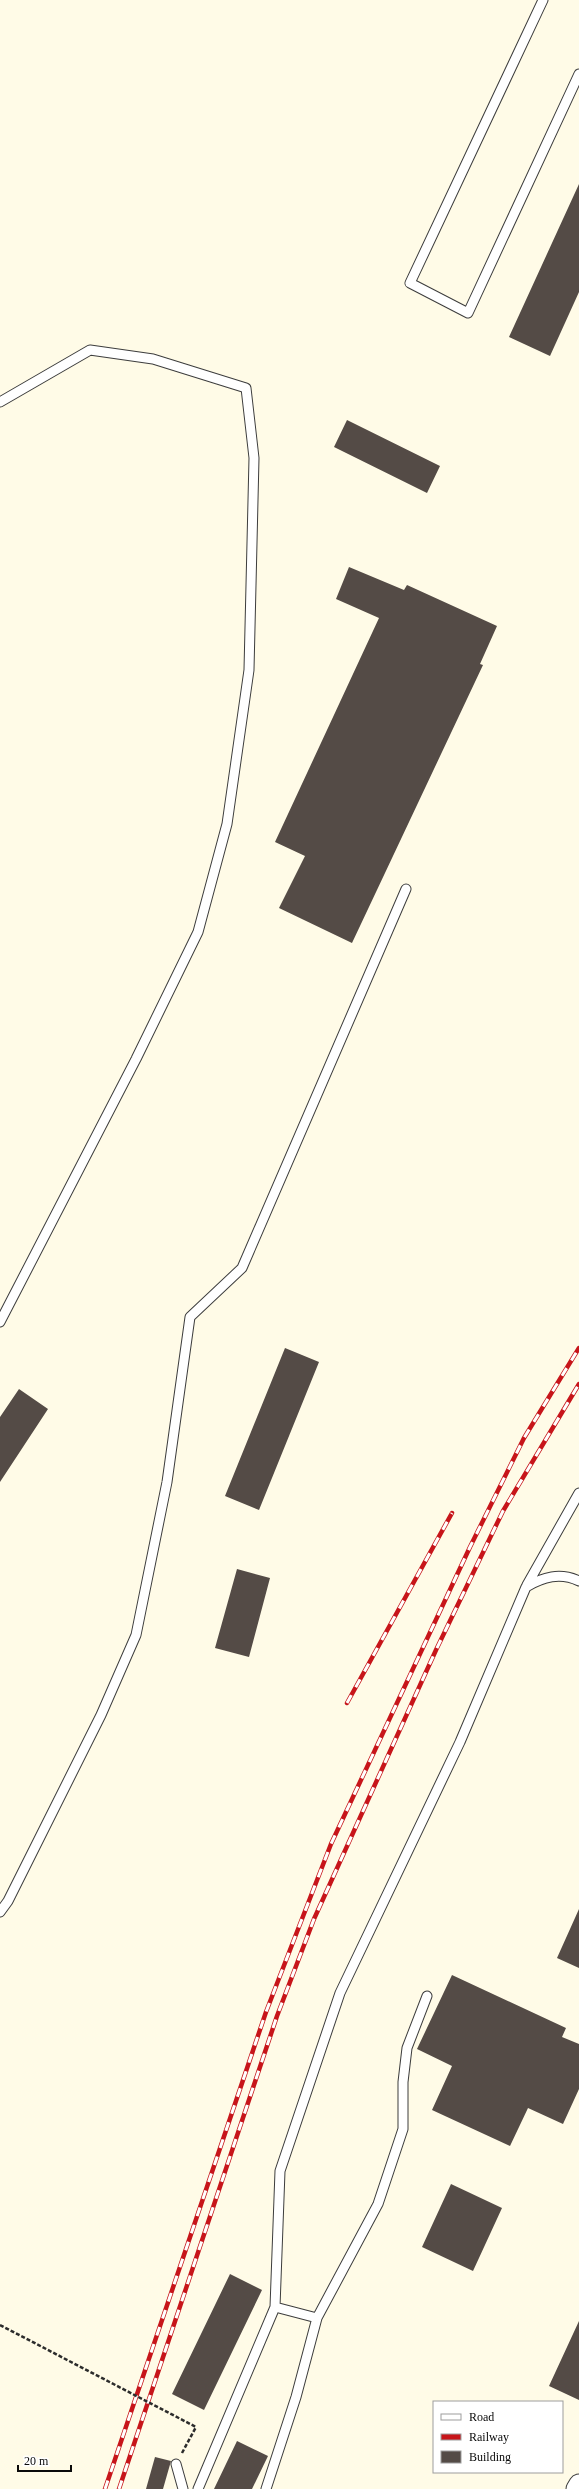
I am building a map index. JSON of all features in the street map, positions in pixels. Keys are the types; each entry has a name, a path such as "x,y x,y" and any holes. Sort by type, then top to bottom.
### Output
{"street":[{"path":"576,2489 579,2484"}],"lane":[{"path":"543,0 410,283 468,313 579,74"},
{"path":"0,402 90,350 153,359 246,388 254,458 249,670 226,824 198,932 136,1059 0,1322"},
{"path":"0,1912 8,1901 100,1715 136,1635 167,1482 190,1317 242,1268 406,889"},
{"path":"198,2489 275,2307 280,2171 340,1993 460,1742 526,1587 579,1492"},
{"path":"526,1587 537,1580 557,1575 579,1581"},
{"path":"266,2489 296,2397 317,2318 378,2204 403,2129 403,2082 407,2048 427,1996"},
{"path":"275,2307 317,2318"},
{"path":"176,2464 183,2489"}],"path":[{"path":"0,2325 196,2427 176,2464"}],"building":[{"path":"579,184 579,292 550,356 509,337"},
{"path":"347,420 440,466 427,493 334,447"},
{"path":"349,567 404,590 407,585 497,626 480,664 483,665 352,943 279,908 305,856 275,842 379,618 336,599"},
{"path":"285,1348 319,1362 259,1510 225,1496"},
{"path":"19,1389 48,1409 0,1482 0,1417"},
{"path":"237,1569 270,1578 249,1657 215,1648"},
{"path":"579,1909 579,1968 557,1958"},
{"path":"452,1975 566,2028 562,2037 579,2044 579,2089 563,2124 528,2108 510,2146 432,2110 452,2066 417,2049"},
{"path":"451,2184 502,2208 473,2271 422,2247"},
{"path":"230,2274 262,2290 204,2410 172,2394"},
{"path":"579,2321 579,2400 549,2386"},
{"path":"237,2441 268,2456 252,2489 214,2489"},
{"path":"155,2457 171,2461 163,2489 146,2489"}],"railway":[{"path":"105,2489 266,2012 331,1844 470,1547 524,1438 579,1348"},
{"path":"119,2489 277,2016 314,1919 436,1650 503,1511 579,1384"},
{"path":"347,1703 452,1513"}]}
